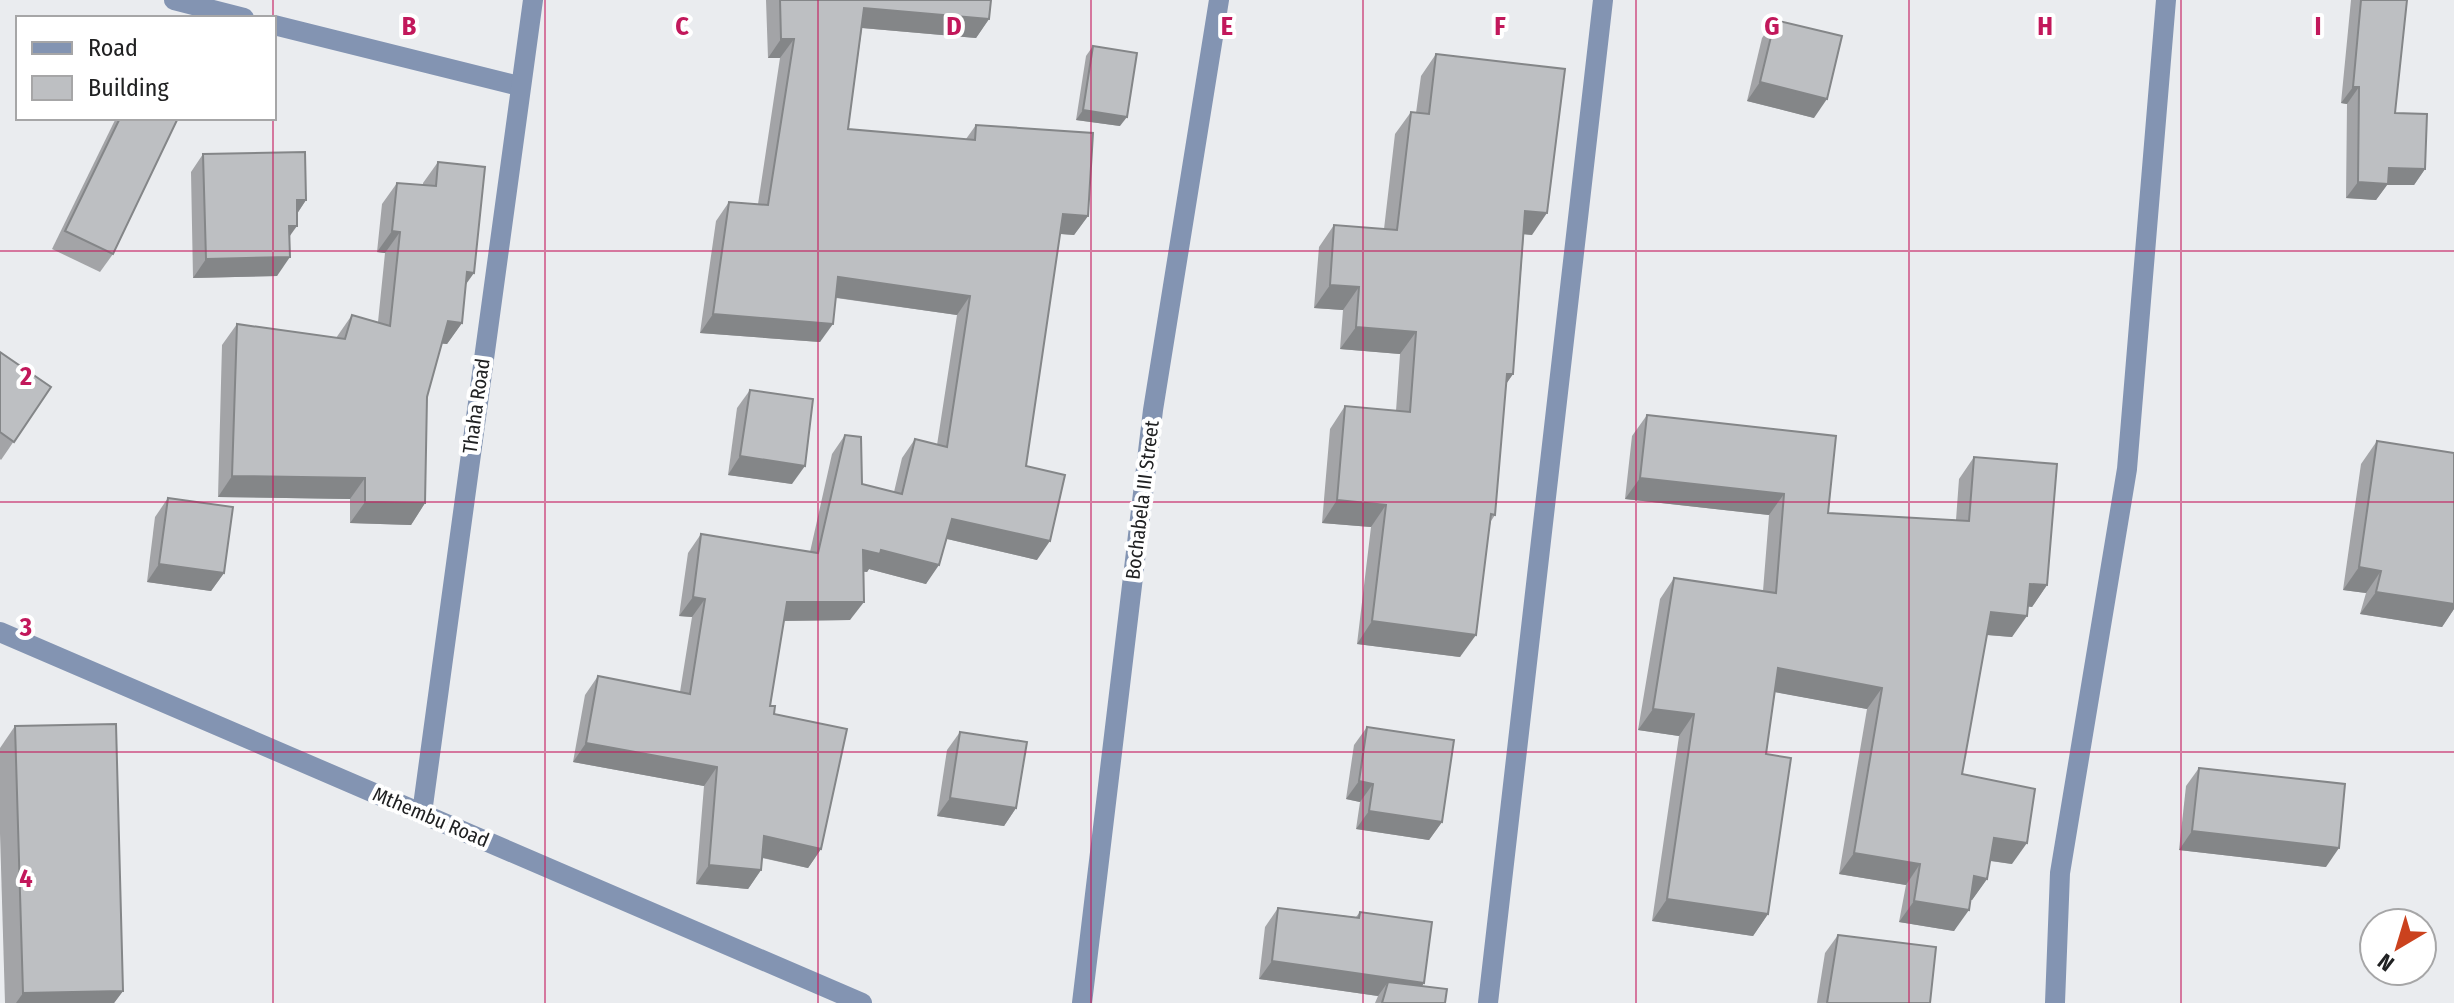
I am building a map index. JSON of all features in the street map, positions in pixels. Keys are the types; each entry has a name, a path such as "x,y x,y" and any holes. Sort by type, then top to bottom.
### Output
{"street":[{"path":"174,0 236,16"},
{"name":"Thaha Road","path":"422,813 533,0"},
{"name":"Bochabela III Street","path":"1082,1003 1153,410 1219,0"},
{"path":"1488,1003 1603,0"},
{"path":"2055,1003 2060,873 2127,469 2166,0"},
{"path":"276,25 519,86"},
{"name":"Mthembu Road","path":"0,632 862,1003"}],"building":[{"path":"780,0 991,0 989,19 864,8 848,129 975,140 976,125 1093,133 1088,216 1063,214 1026,466 1065,475 1050,541 952,519 939,565 881,550 880,554 863,550 864,602 787,602 770,706 775,706 774,714 847,729 821,849 764,836 761,870 709,865 717,767 586,743 598,676 690,694 705,599 693,597 701,534 818,553 845,435 861,437 862,484 902,494 915,439 947,447 970,296 838,277 833,324 713,314 729,202 768,205 794,39 781,39"},
{"path":"2361,0 2407,0 2395,113 2427,114 2425,169 2389,168 2388,184 2358,182 2359,87 2353,87"},
{"path":"1775,20 1842,36 1827,99 1760,82"},
{"path":"1093,46 1137,53 1127,117 1083,110"},
{"path":"1436,54 1565,69 1547,213 1525,211 1513,374 1507,374 1495,515 1491,514 1476,635 1372,621 1386,505 1337,500 1345,406 1410,412 1416,332 1356,327 1359,287 1330,285 1334,225 1397,230 1411,112 1429,114"},
{"path":"119,120 177,120 113,254 65,231"},
{"path":"305,152 306,200 297,200 297,226 289,226 290,257 206,259 203,154"},
{"path":"438,162 485,167 474,273 467,272 462,323 448,321 427,397 425,503 365,502 365,478 232,476 237,324 345,339 352,315 390,326 400,232 392,231 397,183 436,186"},
{"path":"0,352 51,387 14,442 0,432"},
{"path":"750,390 813,399 805,466 740,456"},
{"path":"1647,415 1836,436 1828,513 1969,521 1974,457 2057,464 2047,585 2030,584 2027,616 1991,612 1962,774 2035,789 2027,843 1994,838 1987,879 1974,876 1969,910 1914,901 1920,864 1854,853 1882,688 1778,668 1766,754 1791,758 1768,914 1667,899 1694,714 1653,709 1674,578 1776,593 1784,494 1640,478"},
{"path":"2377,441 2454,453 2454,604 2376,592 2381,571 2359,567"},
{"path":"168,498 233,507 224,573 159,564"},
{"path":"116,724 123,991 23,993 15,726"},
{"path":"1367,727 1454,740 1442,822 1369,811 1373,784 1359,781"},
{"path":"960,732 1027,742 1016,808 950,798"},
{"path":"2199,768 2345,784 2339,848 2192,831"},
{"path":"1278,908 1359,918 1360,912 1432,922 1424,983 1272,961"},
{"path":"1838,935 1936,947 1930,1003 1827,1003"},
{"path":"1388,982 1447,989 1445,1003 1382,1003"}]}
